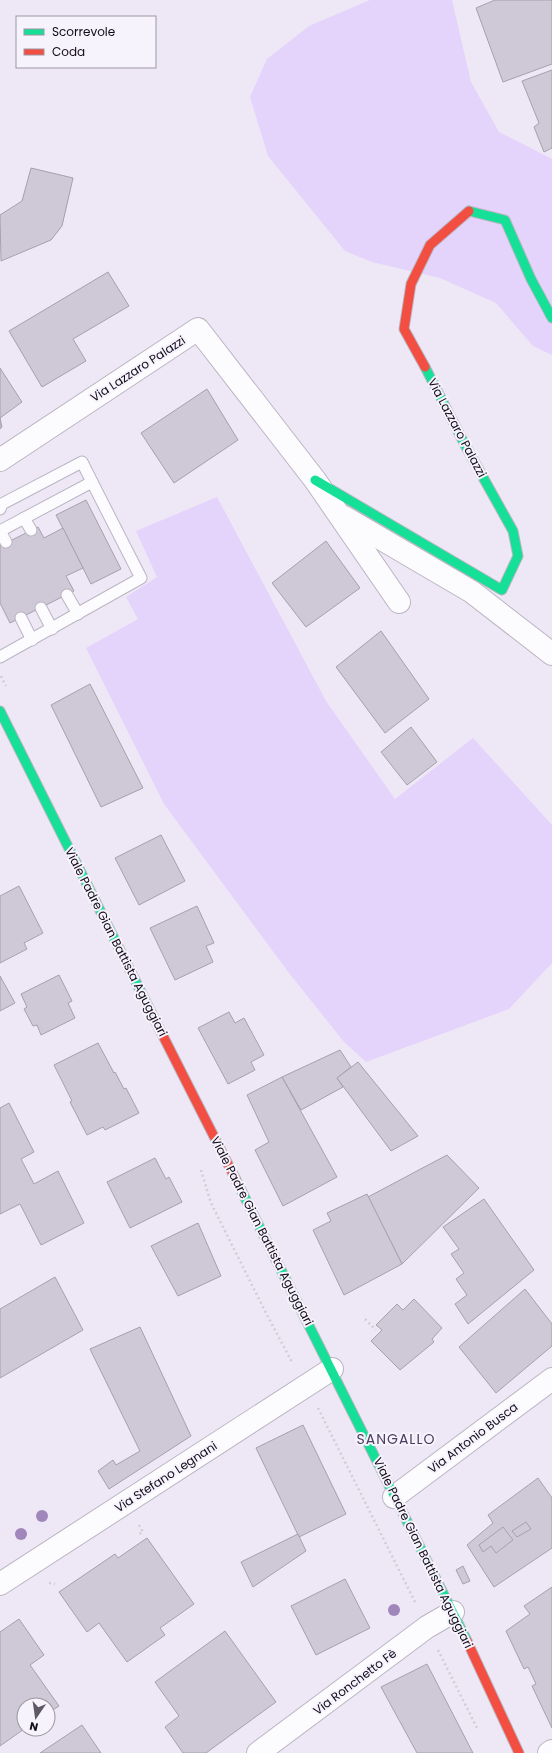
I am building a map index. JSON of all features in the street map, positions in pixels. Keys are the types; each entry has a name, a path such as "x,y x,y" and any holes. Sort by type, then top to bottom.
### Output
{"main road":[{"name":"Via Lazzaro Palazzi","path":"315,480 502,590 518,556 513,531 465,445 404,329 411,284 430,245 469,212 506,220 531,279 552,318"},
{"name":"Viale Padre Gian Battista Aguggiari","path":"0,711 332,1369 394,1497 453,1612 519,1753"}],"street":[{"name":"Via Lazzaro Palazzi","path":"0,460 198,330 315,480 399,602"},
{"name":"Via Lazzaro Palazzi","path":"340,515 472,592 552,654"},
{"name":"Via Stefano Legnani","path":"0,1584 332,1369"},
{"name":"Via Antonio Busca","path":"394,1497 552,1379"},
{"name":"Via Ronchetto Fè","path":"258,1753 428,1627 453,1612"}],"lane":[{"path":"0,509 2,504 82,462 141,578 0,658"},
{"path":"6,542 0,531 92,482"},
{"path":"24,518 31,530"},
{"path":"68,594 78,614"},
{"path":"41,608 52,629"},
{"path":"21,618 32,640"}],"path":[{"path":"0,674 8,690"},
{"path":"198,1164 211,1203 273,1326"},
{"path":"365,1319 376,1330"},
{"path":"320,1412 417,1606"},
{"path":"139,1534 144,1532"},
{"path":"49,1583 55,1584"},
{"path":"437,1647 479,1732"}],"shaded area":[{"path":"370,0 452,0 471,82 499,132 552,159 552,355 533,346 496,303 440,278 372,262 345,251 268,156 250,97 267,59 309,26"},
{"path":"217,497 326,701 395,799 473,738 552,825 552,963 509,1009 366,1062 344,1042 289,973 164,804 86,648 138,619 126,597 157,577 136,531"}],"building":[{"path":"495,0 552,0 552,64 503,82 476,8"},
{"path":"552,70 552,148 544,152 534,127 539,123 522,81"},
{"path":"31,168 73,178 62,226 51,240 1,261 0,215 22,201"},
{"path":"108,272 129,306 73,339 86,361 42,387 9,331"},
{"path":"0,368 22,402 0,418"},
{"path":"207,389 238,440 174,483 141,433"},
{"path":"0,418 2,427 0,429"},
{"path":"86,500 121,569 91,584 56,515"},
{"path":"38,527 44,538 63,528 83,568 66,576 74,591 10,623 0,603 0,546"},
{"path":"326,541 360,588 306,627 272,583"},
{"path":"381,631 429,699 385,733 336,667"},
{"path":"90,684 143,788 101,807 51,705"},
{"path":"411,727 437,762 407,785 381,752"},
{"path":"161,835 185,881 139,905 115,858"},
{"path":"19,886 43,933 24,943 27,949 0,963 0,896"},
{"path":"197,906 214,943 206,946 213,962 175,980 150,928"},
{"path":"59,975 72,1001 68,1003 75,1018 41,1035 37,1025 33,1026 24,1009 27,1007 21,994"},
{"path":"0,976 15,1003 0,1011"},
{"path":"229,1012 235,1023 244,1018 264,1055 251,1062 255,1070 228,1084 198,1028"},
{"path":"98,1043 114,1073 115,1072 124,1089 126,1088 139,1113 105,1130 103,1127 87,1135 70,1102 72,1101 54,1065"},
{"path":"340,1050 351,1067 337,1078 343,1087 301,1110 282,1077"},
{"path":"358,1062 418,1136 391,1151 337,1078"},
{"path":"282,1077 337,1177 283,1206 255,1150 269,1142 247,1095"},
{"path":"9,1103 34,1152 21,1159 34,1184 58,1171 84,1223 41,1245 20,1204 0,1214 0,1108"},
{"path":"447,1155 479,1188 402,1264 368,1197"},
{"path":"155,1158 166,1179 169,1177 182,1202 130,1228 107,1182"},
{"path":"367,1194 402,1264 344,1295 313,1230 331,1221 327,1213"},
{"path":"484,1199 534,1270 468,1324 455,1304 467,1295 456,1279 464,1273 451,1254 459,1249 443,1227"},
{"path":"198,1223 221,1276 178,1296 151,1246"},
{"path":"55,1277 83,1330 0,1378 0,1309"},
{"path":"525,1289 552,1324 552,1346 496,1393 459,1347"},
{"path":"414,1299 442,1328 432,1339 434,1342 400,1370 371,1341 382,1330 376,1325 397,1304 403,1310"},
{"path":"140,1327 191,1436 109,1489 98,1471 113,1460 116,1465 140,1451 90,1349"},
{"path":"303,1425 346,1514 299,1537 256,1448"},
{"path":"538,1478 552,1498 552,1548 494,1587 467,1545 493,1523 488,1515"},
{"path":"526,1522 531,1529 517,1537 512,1531"},
{"path":"503,1527 513,1540 496,1553 491,1546 483,1552 479,1545"},
{"path":"298,1534 306,1551 253,1587 241,1562"},
{"path":"147,1538 194,1604 160,1628 165,1635 127,1662 99,1623 87,1632 59,1592 115,1554 118,1558"},
{"path":"463,1566 470,1581 463,1584 456,1570"},
{"path":"345,1579 370,1628 316,1655 291,1606"},
{"path":"552,1587 552,1728 532,1686 536,1684 528,1667 524,1669 506,1631 530,1614 524,1606"},
{"path":"19,1619 44,1655 30,1665 53,1697 16,1697 16,1735 0,1746 0,1632"},
{"path":"225,1631 276,1702 206,1753 183,1753 165,1727 179,1716 155,1682"},
{"path":"427,1664 473,1753 417,1753 381,1687"},
{"path":"82,1725 101,1753 40,1753"}],"traffic: fast":[{"path":"469,211 505,220 531,279 552,318"},
{"path":"315,480 502,590 518,556 513,531 465,445 425,367"},
{"path":"0,711 158,1026"},
{"path":"236,1180 467,1641"}],"traffic: jam":[{"path":"425,367 404,329 411,284 430,245 469,211"},
{"path":"158,1026 236,1180"},
{"path":"467,1641 519,1753"}],"district":[{"name":"SANGALLO","path":"396,1439"}]}
